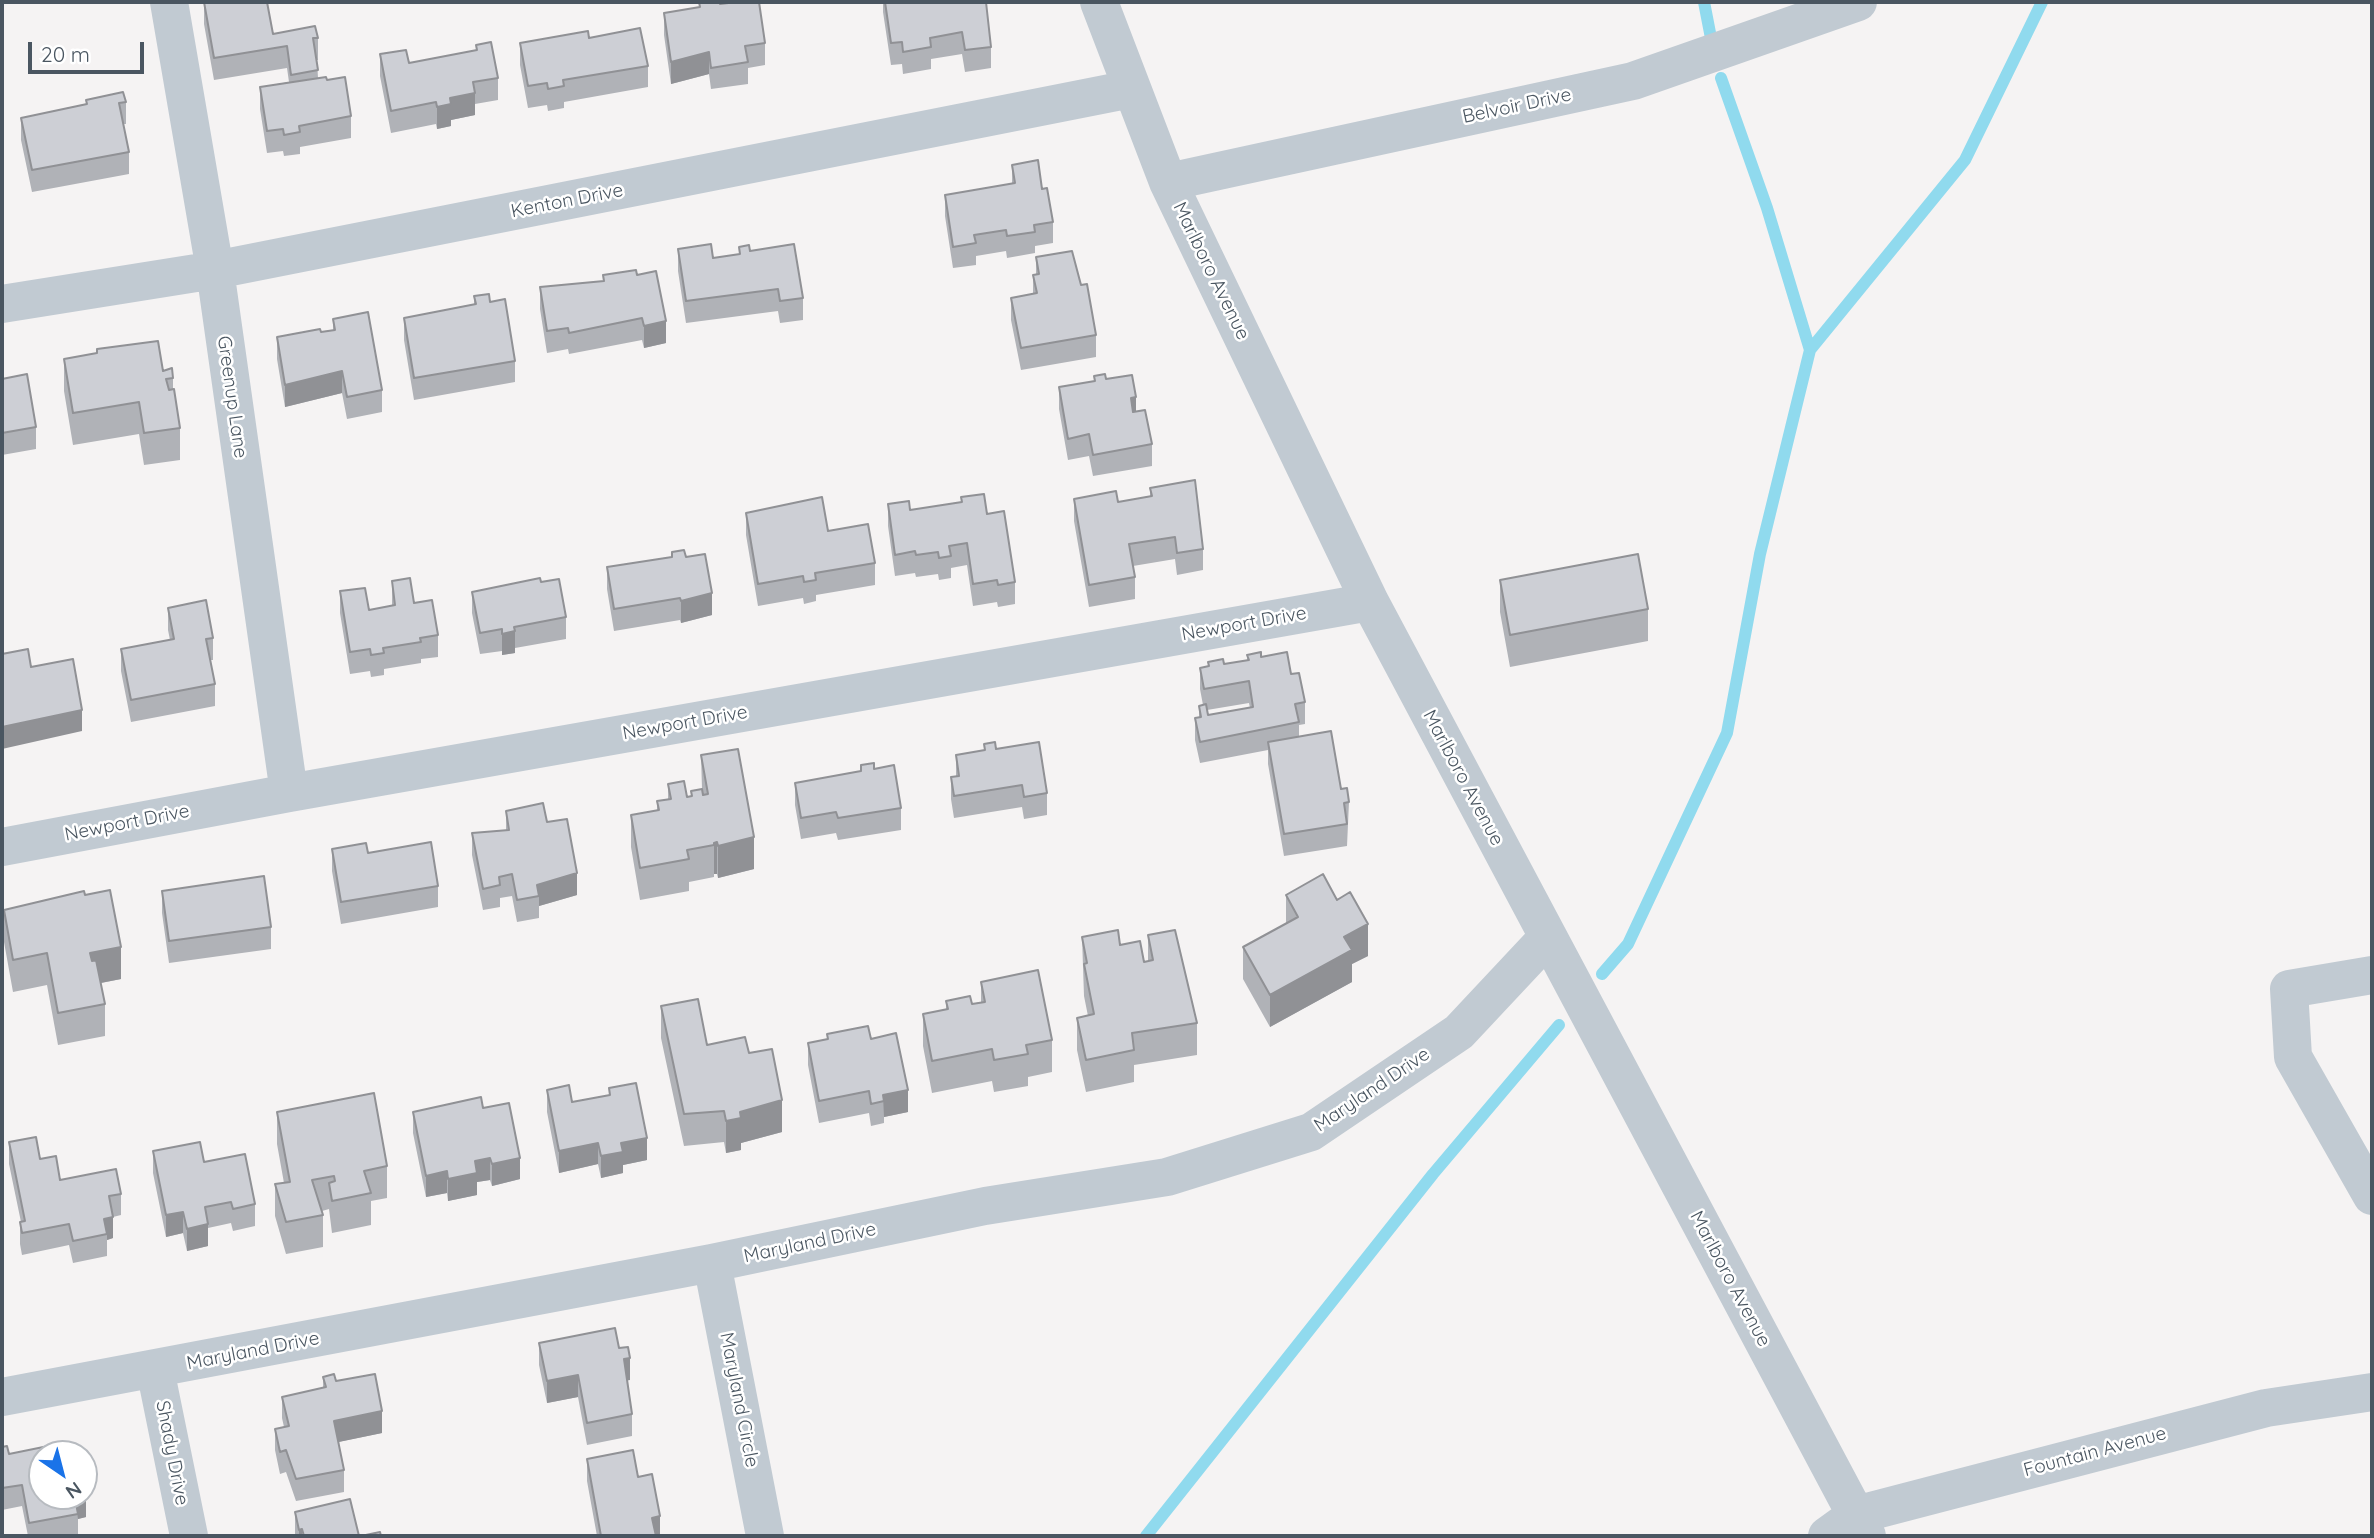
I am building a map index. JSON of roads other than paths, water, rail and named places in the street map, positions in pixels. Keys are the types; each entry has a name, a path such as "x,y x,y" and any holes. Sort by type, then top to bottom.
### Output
{"street":[{"name":"Greenup Lane","path":"169,2 215,270 289,793"},
{"name":"Marlboro Avenue","path":"1099,2 1168,181 1370,602 1548,937 1850,1529"},
{"name":"Belvoir Drive","path":"1168,181 1633,81 1858,2"},
{"name":"Kenton Drive","path":"2,304 215,270 1131,89"},
{"name":"Newport Drive","path":"2,847 289,793 1370,602"},
{"name":"Maryland Drive","path":"2,1398 712,1263 985,1206 1167,1177 1311,1132 1459,1032 1548,937"},
{"path":"2372,975 2289,989 2293,1057 2372,1196"},
{"name":"Maryland Circle","path":"712,1263 765,1536"},
{"name":"Shady Drive","path":"155,1370 189,1536"},
{"name":"Fountain Avenue","path":"1850,1529 2266,1408 2372,1392"}],"waterway":[{"path":"1704,2 1711,38"},
{"path":"1602,974 1628,944 1727,733 1760,554 1810,350 1965,160 2042,2"},
{"path":"1721,78 1767,208 1810,350"},
{"path":"1146,1536 1433,1174 1559,1025"}]}
